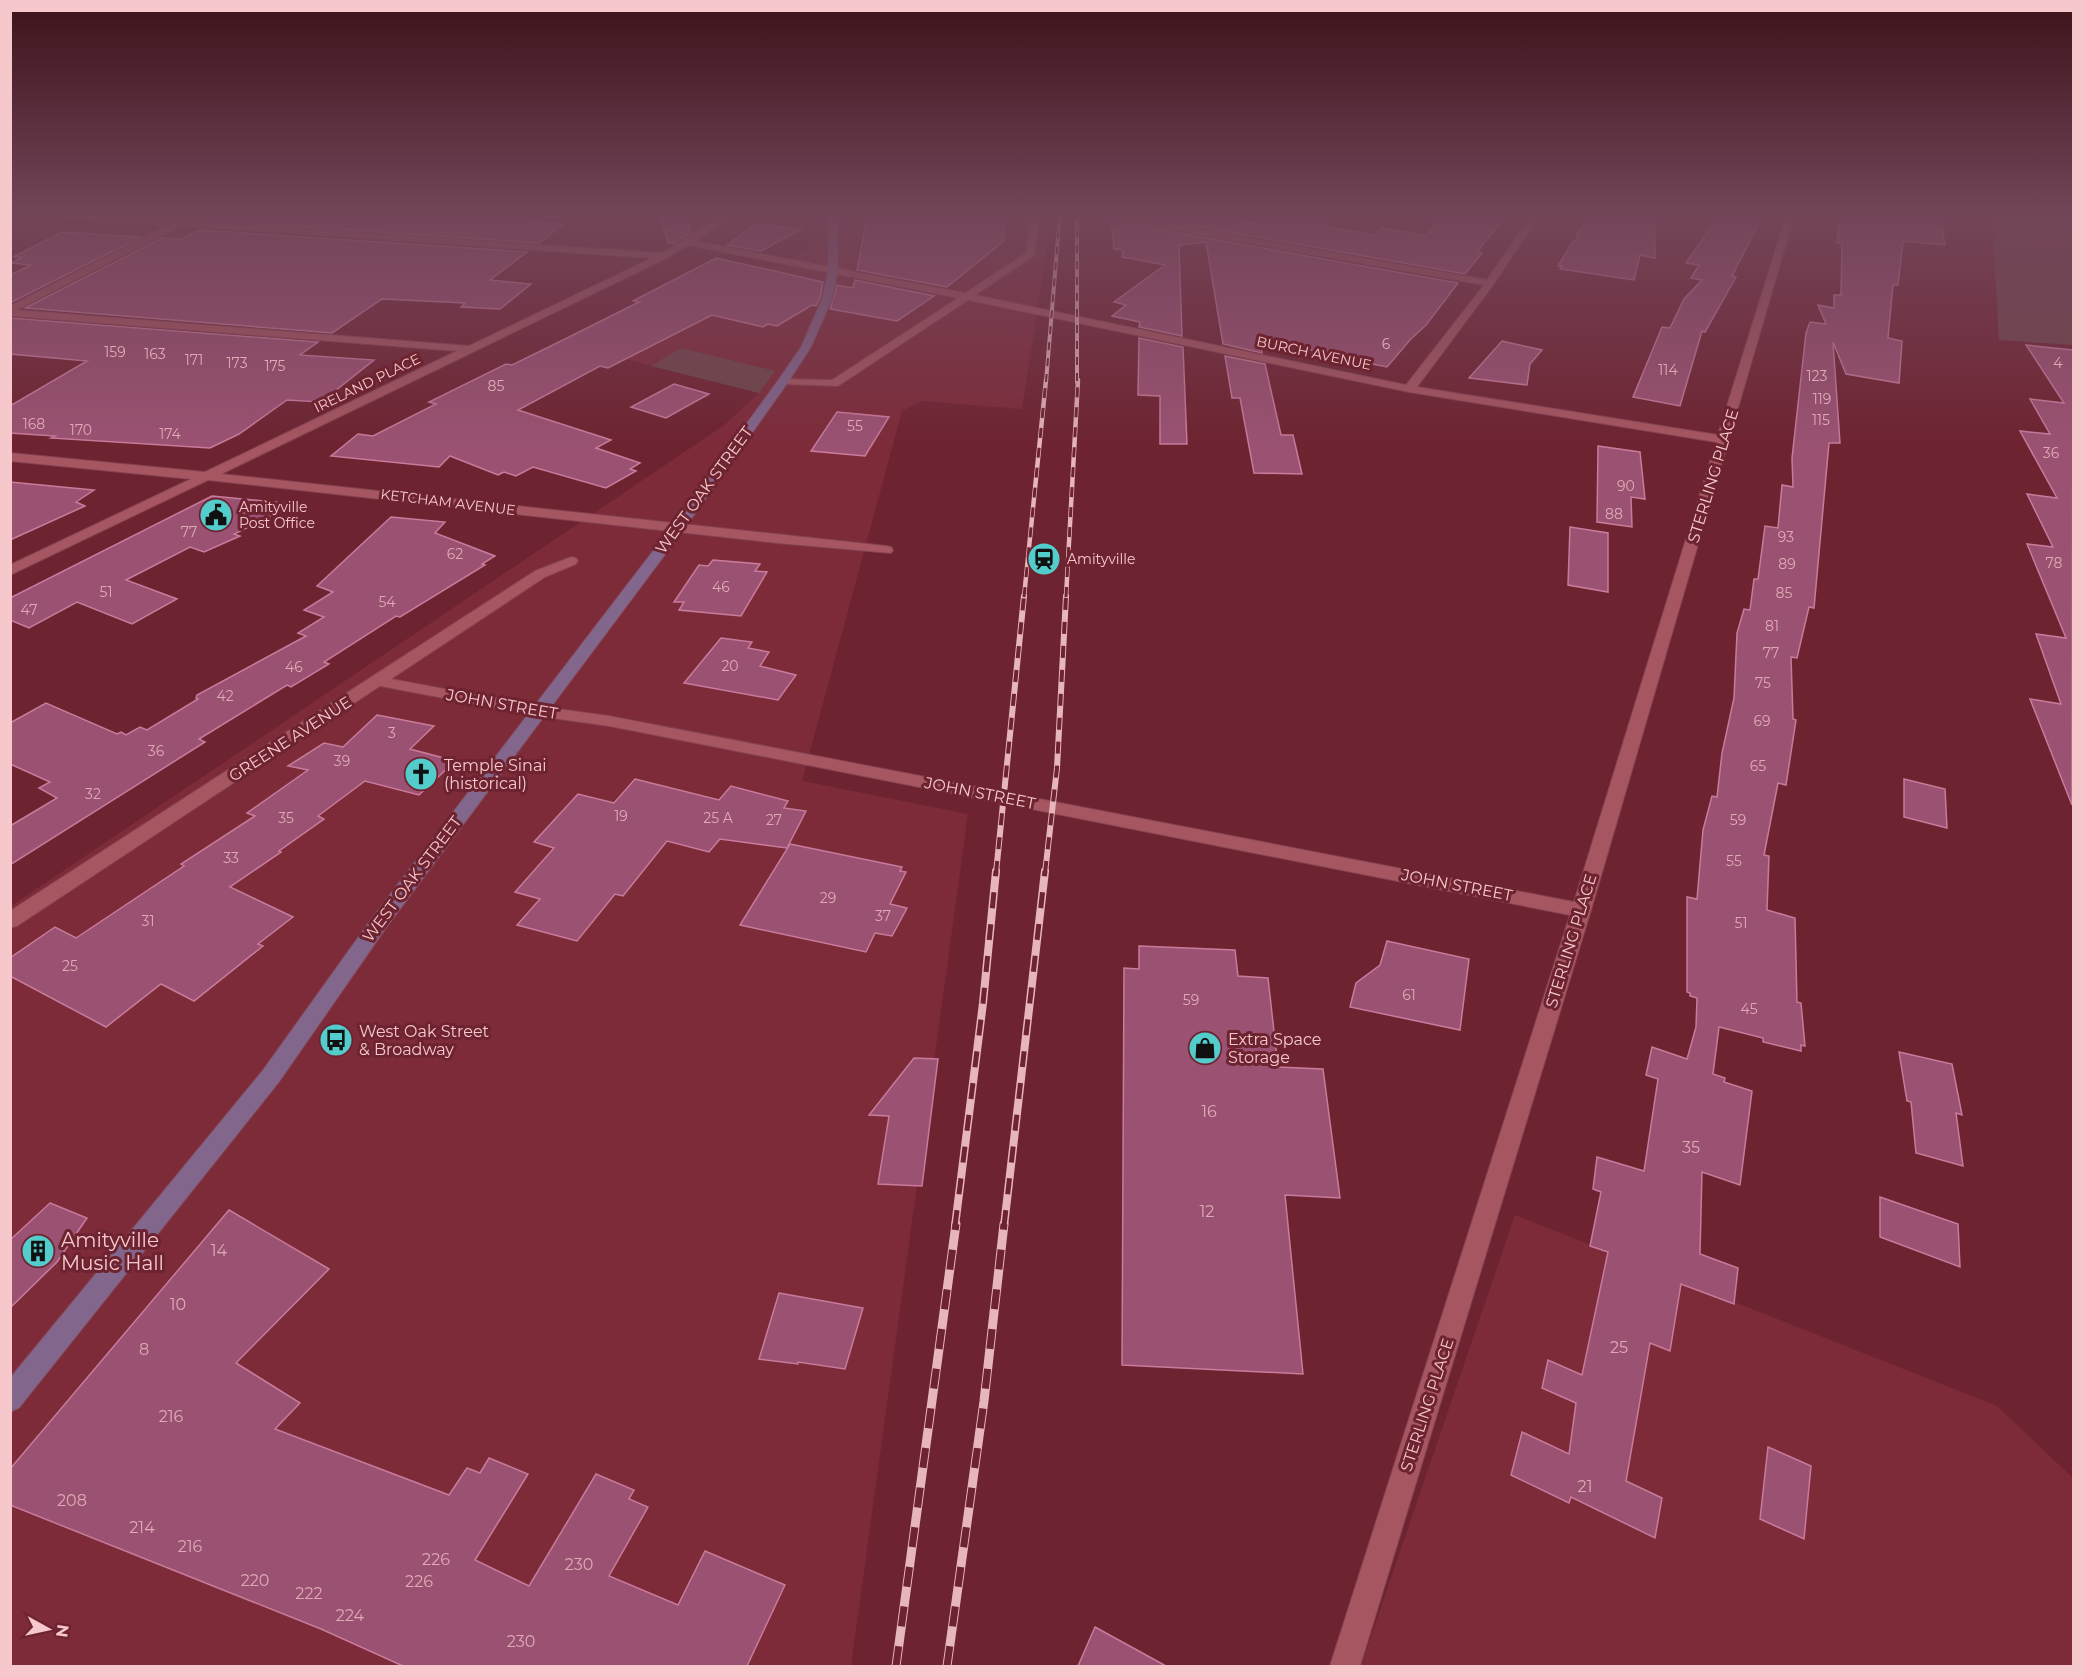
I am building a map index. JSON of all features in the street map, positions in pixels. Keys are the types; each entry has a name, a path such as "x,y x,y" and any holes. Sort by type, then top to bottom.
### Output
{"main road":[{"name":"WEST OAK STREET","path":"10,1399 271,1076 379,922 677,529 806,347 829,291"}],"street":[{"path":"10,312 49,291"},
{"name":"IRELAND PLACE","path":"10,571 591,291"},
{"name":"BURCH AVENUE","path":"938,291 1409,389 1724,440"},
{"path":"783,381 834,384 976,291"},
{"path":"1409,389 1484,291"},
{"name":"STERLING PLACE","path":"1345,1666 1581,909 1768,291"},
{"path":"10,312 472,349"},
{"name":"KETCHAM AVENUE","path":"10,457 209,475 677,529 886,550"},
{"name":"GREENE AVENUE","path":"10,921 540,574 571,561"},
{"name":"JOHN STREET","path":"378,681 537,711 609,721 1581,909"}],"shaded area":[{"path":"729,291 1040,291 1022,409 922,401 902,411 802,781 968,814 851,1666 11,1666 11,906 723,426 759,393 610,355"},
{"path":"1996,291 2073,291 2073,345 1999,340"},
{"path":"681,348 775,371 759,393 651,366"},
{"path":"1515,1215 1997,1406 2073,1478 2073,1666 1361,1666"}],"building":[{"path":"10,291 33,291 10,303"},
{"path":"58,291 522,291 500,309 461,307 465,303 382,299 332,333 25,308"},
{"path":"652,291 821,291 816,306 812,305 777,326 768,324 763,327 712,315 608,368 600,366 518,410 611,440 596,448 640,463 630,469 636,471 606,488 533,467 516,476 504,472 498,475 450,456 439,467 331,456 358,434 373,436 436,404 429,402 506,364 512,365 639,302 633,301"},
{"path":"835,291 911,291 934,296 897,321 830,309"},
{"path":"1129,291 1181,291 1182,336 1139,327 1140,322 1112,316 1126,305 1114,302"},
{"path":"1214,291 1452,291 1426,325 1387,367 1353,360 1355,358 1260,341 1262,353 1223,344"},
{"path":"1691,291 1728,291 1705,332 1702,331 1680,406 1633,397 1662,327 1670,328 1684,299"},
{"path":"1841,291 1892,291 1888,338 1902,341 1899,383 1846,374 1833,342 1840,443 1829,443 1814,608 1809,607 1797,658 1791,657 1793,719 1796,720 1786,785 1778,783 1764,855 1769,856 1767,910 1795,918 1797,1002 1801,1003 1805,1046 1801,1045 1801,1051 1763,1042 1763,1038 1719,1027 1713,1074 1725,1078 1724,1082 1752,1091 1740,1185 1702,1172 1700,1254 1738,1268 1734,1304 1681,1284 1670,1351 1650,1343 1626,1481 1662,1498 1655,1538 1571,1497 1569,1503 1511,1475 1522,1432 1569,1454 1576,1403 1542,1388 1548,1360 1582,1375 1608,1252 1590,1246 1601,1192 1593,1189 1597,1157 1644,1171 1658,1079 1646,1075 1652,1047 1687,1059 1696,1027 1697,998 1690,996 1687,992 1687,897 1697,899 1703,830 1712,796 1717,797 1722,753 1734,698 1737,633 1744,609 1750,610 1754,579 1758,579 1765,526 1778,528 1782,485 1793,487 1792,458 1806,333 1810,322 1826,324 1818,305 1834,308 1834,295 1841,295"},
{"path":"10,318 318,342 300,355 374,360 321,402 287,400 239,434 210,448 51,438 55,436 10,433 10,406 87,361 10,354"},
{"path":"1139,338 1183,347 1187,444 1160,444 1160,396 1138,395"},
{"path":"1502,341 1542,350 1530,364 1527,385 1469,378"},
{"path":"2026,345 2073,350 2072,805 2030,699 2061,704 2036,634 2066,638 2027,544 2053,547 2027,494 2057,498 2020,431 2050,434 2030,399 2064,403"},
{"path":"1225,356 1265,364 1281,435 1293,435 1302,474 1254,473 1240,398 1232,398"},
{"path":"674,384 709,394 666,418 631,407"},
{"path":"837,412 889,417 865,456 811,451"},
{"path":"1598,446 1640,452 1645,499 1631,497 1632,527 1597,522"},
{"path":"10,482 94,490 76,502 85,506 10,540"},
{"path":"212,496 296,504 234,534 240,536 204,552 190,547 126,580 177,599 132,624 77,602 29,628 10,620 10,598"},
{"path":"391,517 445,522 435,533 495,556 482,564 485,565 400,617 396,616 324,662 329,664 291,687 287,685 199,739 205,742 10,865 10,826 57,798 39,788 50,782 10,764 10,723 46,703 117,734 121,732 126,735 140,727 147,730 198,699 197,695 306,636 298,633 324,617 304,610 333,592 317,586"},
{"path":"1570,527 1608,533 1608,592 1568,585"},
{"path":"713,560 760,564 755,571 767,572 741,616 679,610 684,602 674,602 699,565 708,566"},
{"path":"721,638 752,642 748,648 769,652 760,666 796,675 778,700 684,683"},
{"path":"377,715 434,726 410,749 455,761 419,795 365,781 318,816 324,819 230,887 293,917 258,944 263,946 194,1001 161,984 106,1027 10,976 10,958 55,927 76,938 184,866 181,864 255,816 247,813 308,770 288,766 324,743 343,747"},
{"path":"635,779 719,800 731,786 788,801 784,808 806,811 787,848 720,839 709,852 667,841 623,896 615,894 577,941 517,925 540,899 515,892 554,848 534,842 578,794 614,803"},
{"path":"1904,779 1945,789 1947,828 1904,817"},
{"path":"790,844 902,867 900,871 906,872 890,904 907,908 892,936 875,933 866,952 740,925"},
{"path":"1387,941 1469,959 1460,1030 1350,1007 1356,983 1380,965"},
{"path":"1139,946 1235,950 1238,976 1268,978 1278,1067 1323,1069 1340,1198 1285,1195 1303,1374 1122,1365 1124,968 1139,969"},
{"path":"1899,1052 1952,1064 1962,1115 1956,1113 1963,1166 1916,1153 1911,1102 1907,1101"},
{"path":"914,1058 938,1059 922,1186 878,1184 889,1116 869,1115"},
{"path":"1880,1197 1958,1224 1960,1267 1880,1237"},
{"name":"Amityville Music Hall","path":"50,1203 87,1218 57,1262 10,1308 10,1240"},
{"path":"229,1210 329,1269 236,1363 300,1403 275,1429 449,1495 467,1468 480,1473 489,1458 528,1474 475,1560 529,1586 596,1474 634,1490 629,1499 648,1507 609,1576 678,1605 705,1551 785,1585 747,1666 403,1666 321,1629 10,1505 10,1469"},
{"path":"779,1293 863,1308 845,1369 759,1359"},
{"path":"1768,1447 1811,1466 1804,1539 1760,1519"},
{"path":"1095,1627 1166,1666 1078,1666"}],"railway":[{"path":"1046,382 1054,291"},
{"path":"1077,291 1077,382"},
{"path":"1024,597 1046,380"},
{"path":"1066,597 1078,380"},
{"path":"996,873 1024,596"},
{"path":"1045,873 1057,768 1066,596"},
{"path":"955,1226 983,1003 996,871"},
{"path":"1004,1226 1045,871"},
{"path":"896,1666 956,1224"},
{"path":"947,1666 984,1401 1004,1224"}],"place":[{"name":"Amityville Post Office","path":"216,515"},
{"name":"Amityville","path":"1044,559"},
{"name":"Temple Sinai (historical)","path":"421,774"},
{"name":"West Oak Street & Broadway","path":"336,1040"},
{"name":"Extra Space Storage","path":"1205,1048"},
{"name":"Amityville Music Hall","path":"38,1251"}]}
